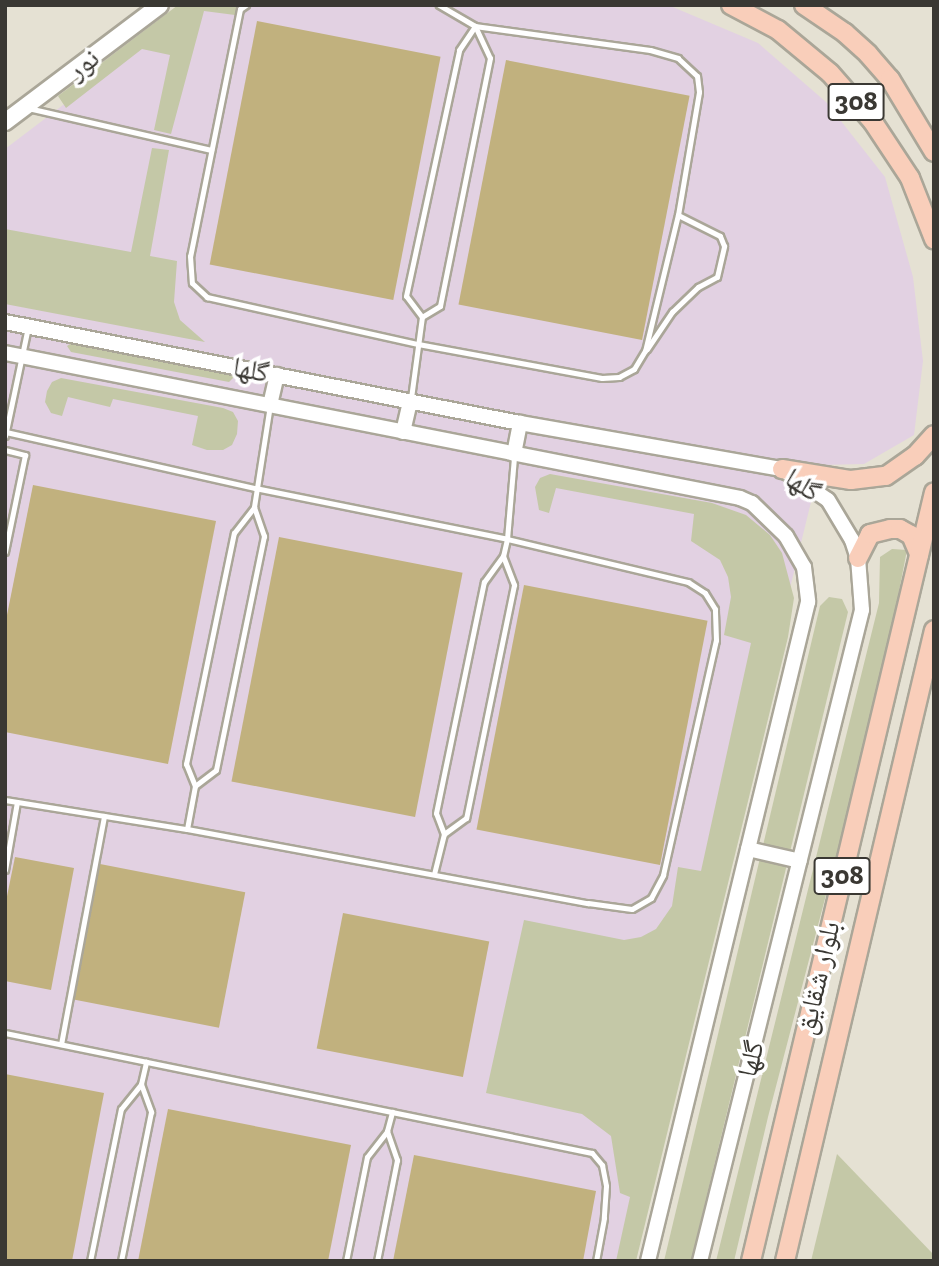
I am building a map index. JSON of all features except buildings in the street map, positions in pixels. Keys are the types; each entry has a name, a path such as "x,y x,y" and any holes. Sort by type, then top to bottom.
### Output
{"main road":[{"name":"نور","path":"5,122 160,5"},
{"name":"308","path":"731,5 778,30 830,73 865,112 910,178 934,239"},
{"path":"804,5 845,33 868,54 890,79 934,152"},
{"path":"782,469 850,480 886,476 915,456 934,435"},
{"name":"بلوار شقایق","path":"751,1261 934,492"},
{"path":"858,558 870,534 890,529 900,529 911,535 919,555"},
{"name":"بلوار شقایق","path":"785,1261 934,630"}],"street":[{"name":"گلها","path":"5,322 520,423 782,469 828,500 852,540 858,558 862,610 700,1261"},
{"name":"گلها","path":"5,353 740,498 752,503 786,536 804,568 808,602 648,1261"},
{"path":"270,405 277,375"},
{"path":"403,432 410,401"},
{"path":"514,454 520,423"},
{"path":"748,849 800,861"}],"lane":[{"path":"246,5 240,9 190,256 192,283 207,297 418,344 601,378 619,377 634,369 672,312 698,287 717,277 723,240 678,215"},
{"path":"439,5 475,26 650,50 678,58 697,76 699,92 678,215 645,351"},
{"path":"422,317 440,306 490,58 475,26"},
{"path":"410,401 422,317 406,296 459,50 475,26"},
{"path":"25,107 211,150"},
{"path":"5,800 187,829 632,909 651,898 663,875 713,653 715,609 705,593 688,582 507,539 6,434 29,327"},
{"path":"195,786 216,770 264,536 254,508 270,405"},
{"path":"5,450 25,455 5,552"},
{"path":"434,874 444,834 436,813 484,582 503,556 507,539 514,454"},
{"path":"187,829 195,786 186,764 234,533 254,508"},
{"path":"444,834 466,818 514,585 503,556"},
{"path":"5,870 17,802"},
{"path":"61,1044 104,816"},
{"path":"5,1033 592,1153 602,1166 606,1186 604,1218 596,1261"},
{"path":"90,1261 121,1109 141,1084 146,1062"},
{"path":"121,1261 151,1112 141,1084"},
{"path":"346,1261 367,1157 387,1131 392,1112"},
{"path":"377,1261 397,1160 387,1131"}],"shaded area":[{"path":"195,5 668,5 758,43 826,102 885,177 913,277 923,361 914,435 864,464 820,465 626,1261 5,1261 5,149"}],"green space":[{"path":"178,5 237,5 235,15 204,11 171,134 154,130 170,55 142,49 66,108 58,96"},
{"path":"152,148 169,150 150,256 177,261 174,302 180,320 205,342 5,304 5,229 131,252"},
{"path":"73,342 231,372 234,377 229,382 71,352 67,346"},
{"path":"61,378 223,408 233,412 238,421 237,434 232,445 223,450 207,450 192,445 198,416 113,399 110,407 68,397 62,416 51,413 45,402 47,391 52,382"},
{"path":"550,474 712,503 746,515 770,535 782,553 794,598 788,637 636,1261 616,1261 630,1197 620,1193 611,1136 582,1114 486,1093 524,920 624,940 641,937 656,929 672,906 678,867 701,871 751,643 724,635 731,597 728,577 720,560 691,541 694,514 556,488 549,513 539,510 535,487 540,478"},
{"path":"892,549 907,550 881,684 768,1117 734,1261 716,1261 879,603 880,557"},
{"path":"829,597 842,599 848,612 691,1261 664,1261 820,606"},
{"path":"837,1154 934,1255 934,1261 811,1261"}]}
